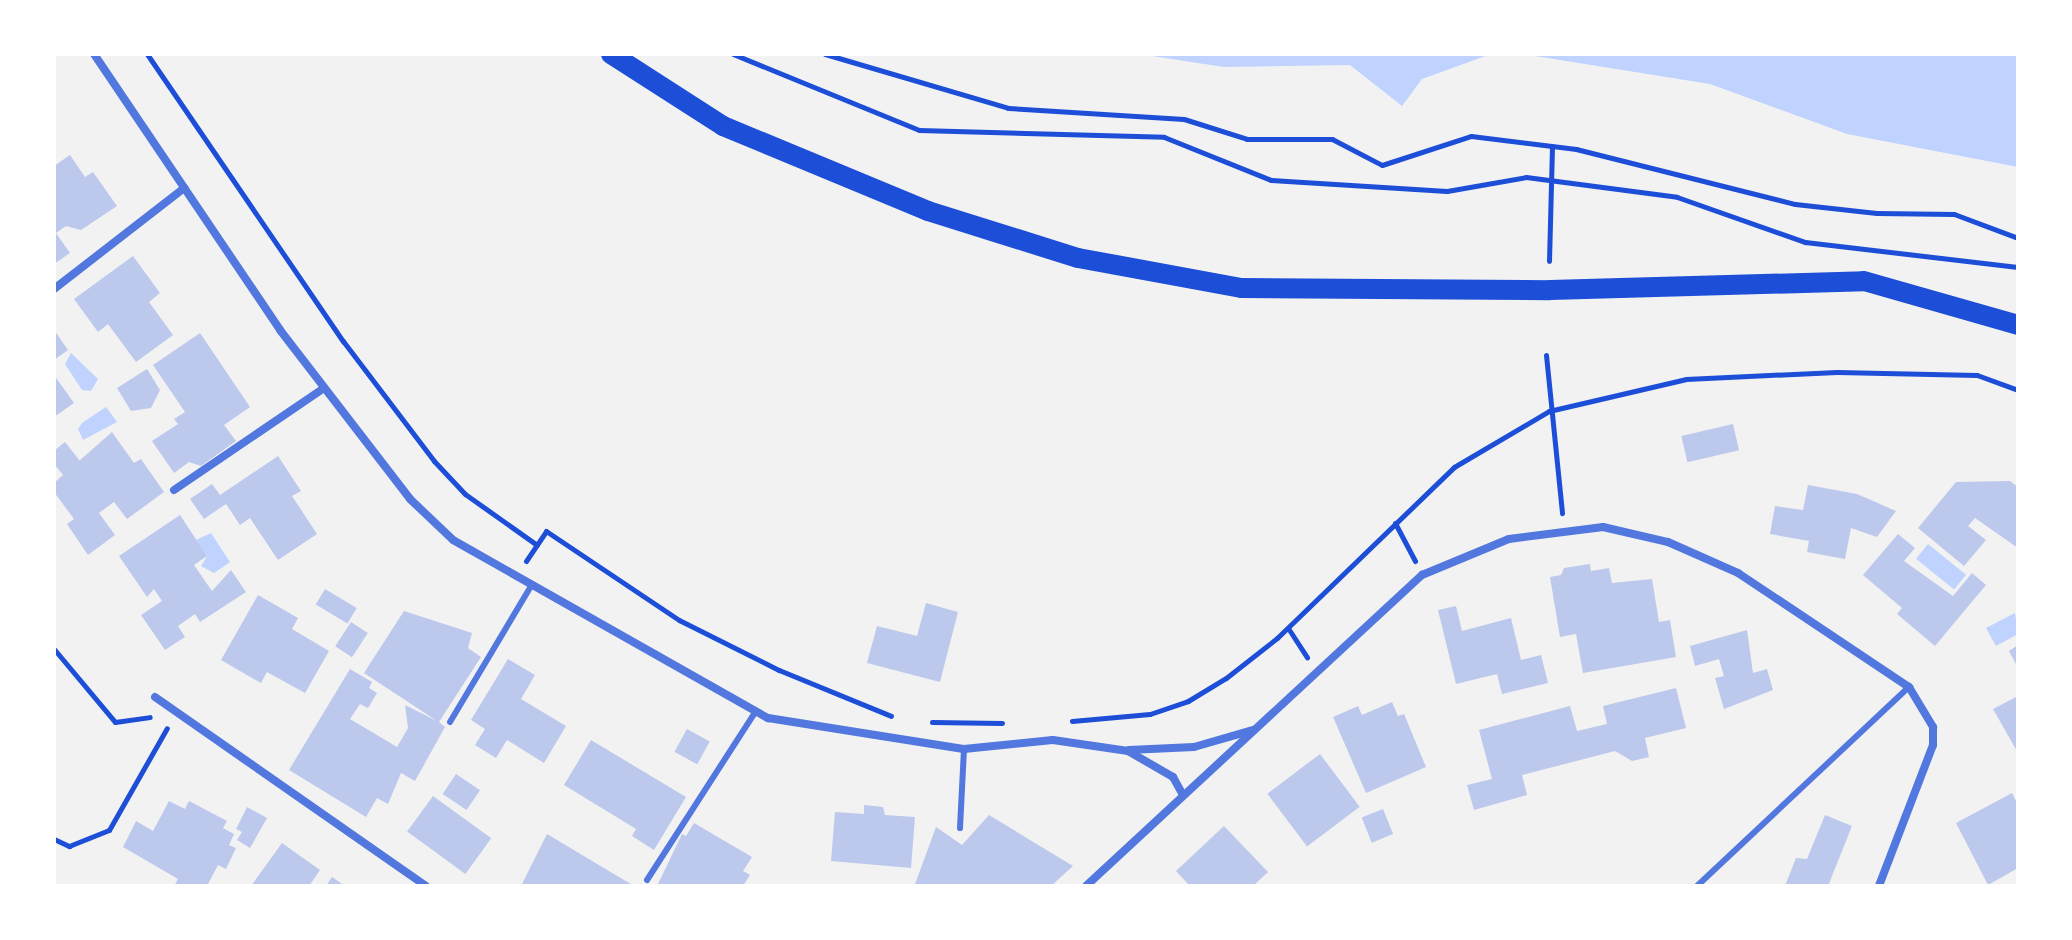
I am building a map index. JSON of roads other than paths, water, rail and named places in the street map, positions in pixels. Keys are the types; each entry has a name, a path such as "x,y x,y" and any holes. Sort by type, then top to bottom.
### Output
{"main road":[{"path":"611,54 723,126 928,211 1078,258 1241,288 1535,290 1864,281 2018,325"}],"street":[{"path":"94,54 324,388 410,499 453,540 530,588 768,718 964,749 1053,740 1128,751 1194,747 1258,728"},
{"path":"54,289 184,188"},
{"path":"174,490 324,388"},
{"path":"1086,886 1422,575 1509,539 1603,527 1655,539 1738,573 1909,687 1933,727 1933,745 1879,886"},
{"path":"155,697 426,886"},
{"path":"1128,751 1173,777 1183,795"}],"lane":[{"path":"450,722 530,588"},
{"path":"1697,886 1909,687"},
{"path":"647,880 756,711"},
{"path":"960,828 964,749"}],"water":[{"path":"1139,54 1491,54 1422,79 1402,106 1350,65 1224,67"},
{"path":"1523,54 2018,54 2018,167 1847,134 1710,84"},
{"path":"71,353 98,379 91,391 82,390 65,364"},
{"path":"106,407 117,422 83,440 78,429 82,423"},
{"path":"211,533 230,562 214,573 201,566 207,556 196,540"},
{"path":"1928,544 1966,575 1954,590 1916,559"},
{"path":"2015,613 2018,634 1996,646 1986,628"}]}
